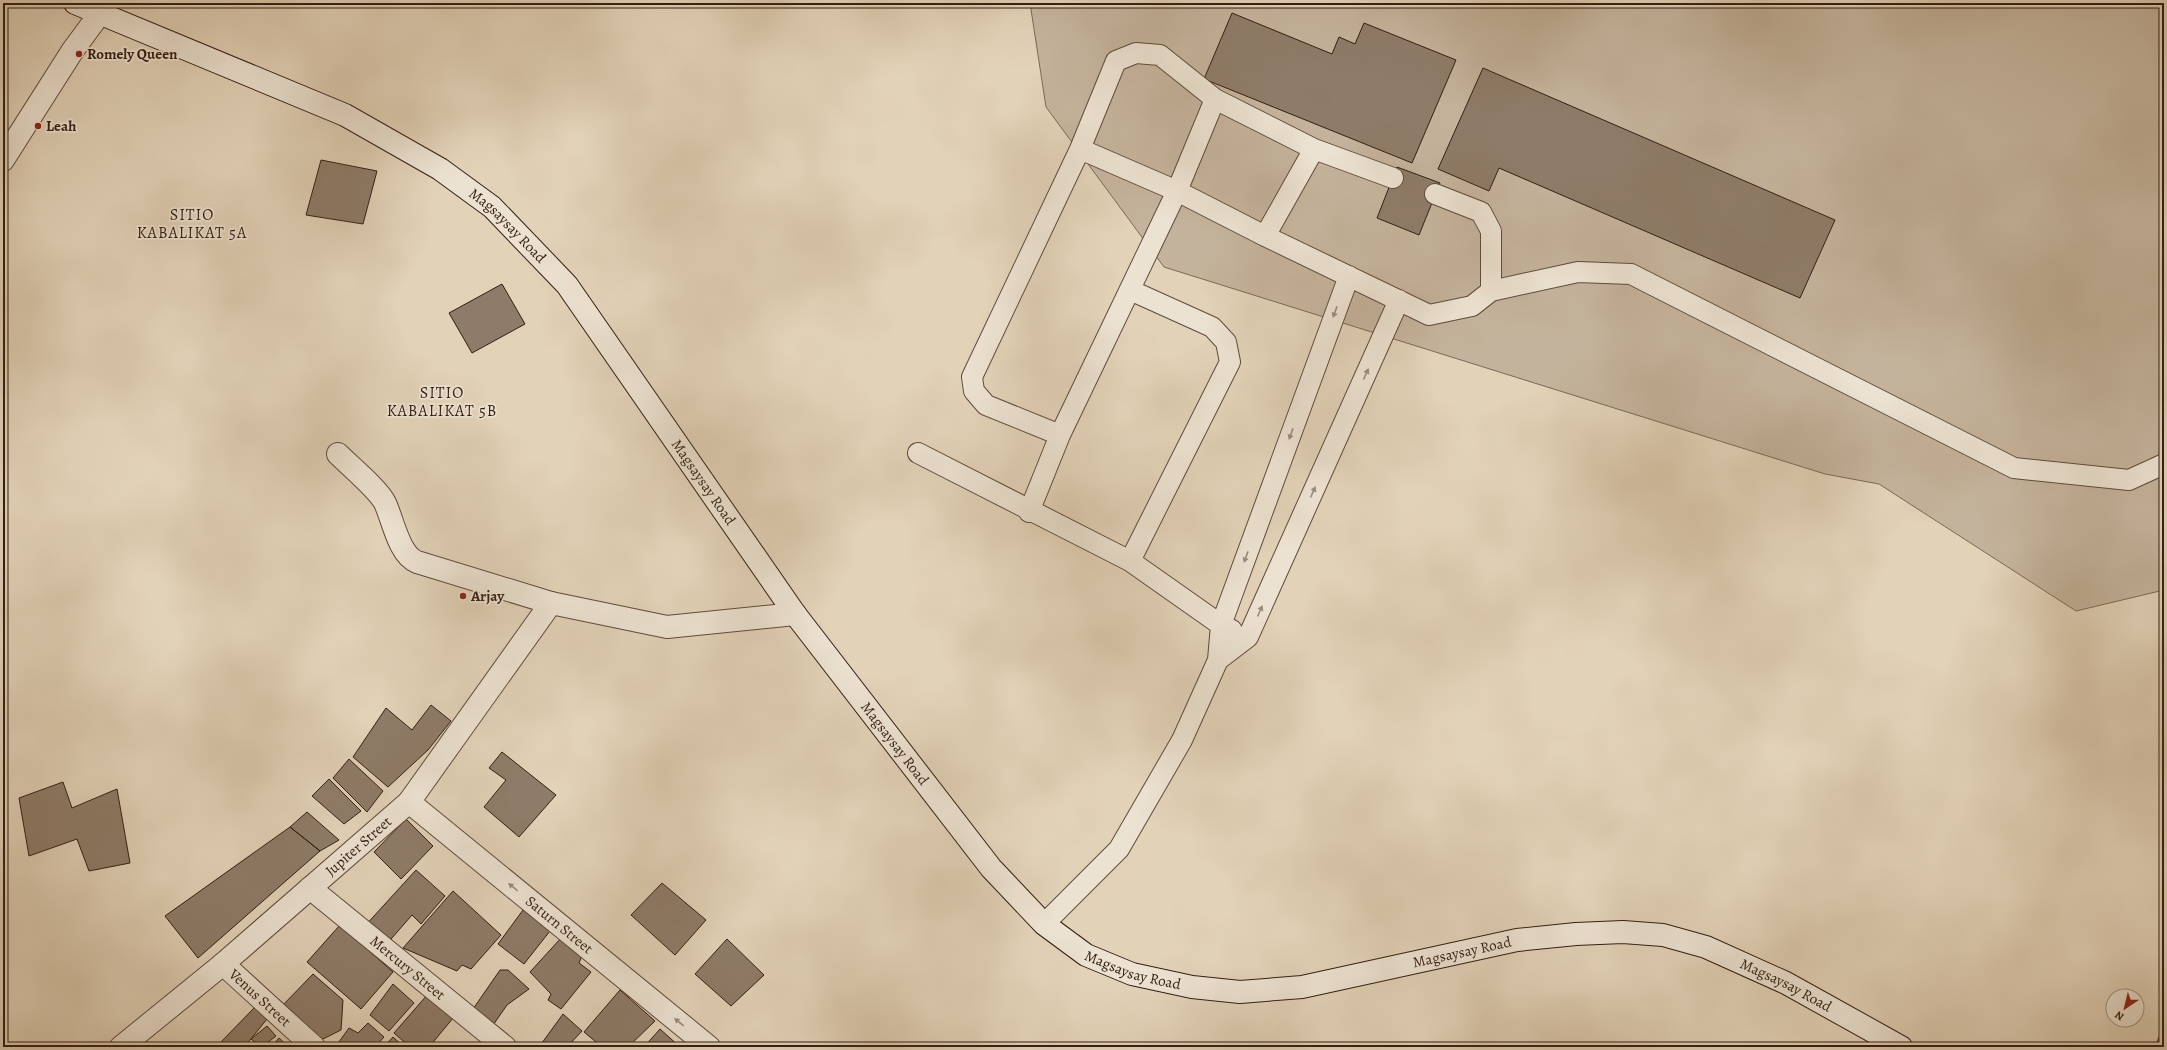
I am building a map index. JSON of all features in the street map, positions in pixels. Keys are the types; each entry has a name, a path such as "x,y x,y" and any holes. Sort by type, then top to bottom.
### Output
{"main road":[{"name":"Magsaysay Road","path":"76,3 102,12 344,115 440,169 492,207 567,285 795,614 991,868 1044,924 1086,955 1132,974 1192,987 1240,992 1302,987 1517,940 1576,934 1623,932 1663,934 1706,946 1786,983 1901,1047"},
{"path":"3,160 74,50 102,12"},
{"path":"338,454 384,500 404,552 410,559 550,603 667,627 795,614"},
{"name":"Jupiter Street","path":"123,1046 223,964 409,802 550,603"},
{"name":"Saturn Street","path":"409,802 709,1047"},
{"name":"Mercury Street","path":"310,888 504,1047"},
{"name":"Venus Street","path":"223,964 314,1047"}],"lane":[{"path":"1060,435 986,405 974,391 972,377 1080,149 1116,61 1136,53 1160,55 1215,99 1314,149 1393,178"},
{"path":"1029,512 1060,435 1177,190 1215,99"},
{"path":"1080,149 1177,190 1265,236 1429,315 1472,306 1491,291 1578,272 1631,274 2014,468 2129,480 2164,464"},
{"path":"1265,236 1314,149"},
{"path":"1435,194 1481,212 1491,231 1491,291"},
{"path":"1044,924 1119,849 1182,740 1218,660 1221,625 1349,276"},
{"path":"1130,290 1212,327 1226,342 1230,362 1130,561"},
{"path":"1218,660 1248,637 1399,300"},
{"path":"918,453 1029,512 1044,517 1130,561 1221,625 1248,637"}],"shaded area":[{"path":"1030,3 2164,3 2164,590 2076,611 1879,484 1825,474 1164,267 1046,107"}],"building":[{"path":"1400,3 1430,3 1426,7"},
{"path":"1232,13 1332,54 1339,37 1355,44 1364,23 1456,60 1412,163 1204,79"},
{"path":"1483,68 1835,220 1800,298 1499,168 1489,191 1438,169"},
{"path":"321,160 377,171 363,224 306,215"},
{"path":"1397,167 1440,183 1419,235 1377,218"},
{"path":"502,284 525,324 472,353 449,313"},
{"path":"431,705 451,721 428,750 388,787 353,757 386,708 412,730"},
{"path":"502,752 556,795 519,837 484,807 506,780 489,768"},
{"path":"349,759 383,791 367,812 333,778"},
{"path":"329,779 361,811 344,824 312,796"},
{"path":"63,782 72,808 117,789 130,863 89,871 77,839 29,856 19,798"},
{"path":"307,812 339,840 320,851 290,827"},
{"path":"406,819 433,846 401,879 374,852"},
{"path":"290,827 320,851 198,958 165,916"},
{"path":"416,870 445,896 421,924 412,915 385,946 364,927"},
{"path":"662,883 706,920 675,955 631,915"},
{"path":"453,891 501,935 471,969 462,965 457,971 403,948"},
{"path":"523,910 550,931 524,964 498,944"},
{"path":"340,925 393,972 361,1009 307,962"},
{"path":"562,937 582,956 579,963 591,972 561,1009 548,1000 551,994 530,972"},
{"path":"727,939 764,975 731,1006 695,974"},
{"path":"500,970 508,970 529,989 507,1005 491,1028 471,1012"},
{"path":"313,974 343,1000 341,1030 321,1040 281,1007"},
{"path":"393,984 414,1003 389,1031 370,1015"},
{"path":"620,990 655,1021 628,1047 602,1047 584,1032"},
{"path":"428,994 454,1017 429,1047 410,1047 394,1033"},
{"path":"255,1007 267,1019 244,1047 223,1047 219,1044"},
{"path":"563,1014 582,1031 567,1047 539,1047"},
{"path":"368,1023 384,1037 375,1047 336,1046 349,1028 358,1033"},
{"path":"267,1026 276,1036 262,1047 251,1039"},
{"path":"660,1029 680,1047 644,1047"},
{"path":"393,1037 404,1047 384,1047"},
{"path":"279,1038 289,1047 271,1047"}],"waterway":[{"path":"2160,1047 2164,1038"}],"place":[{"name":"Romely Queen","path":"79,54"},
{"name":"Leah","path":"38,126"},
{"name":"Arjay","path":"463,596"}],"district":[{"name":"SITIO KABALIKAT 5A","path":"192,224"},
{"name":"SITIO KABALIKAT 5B","path":"442,402"}]}
